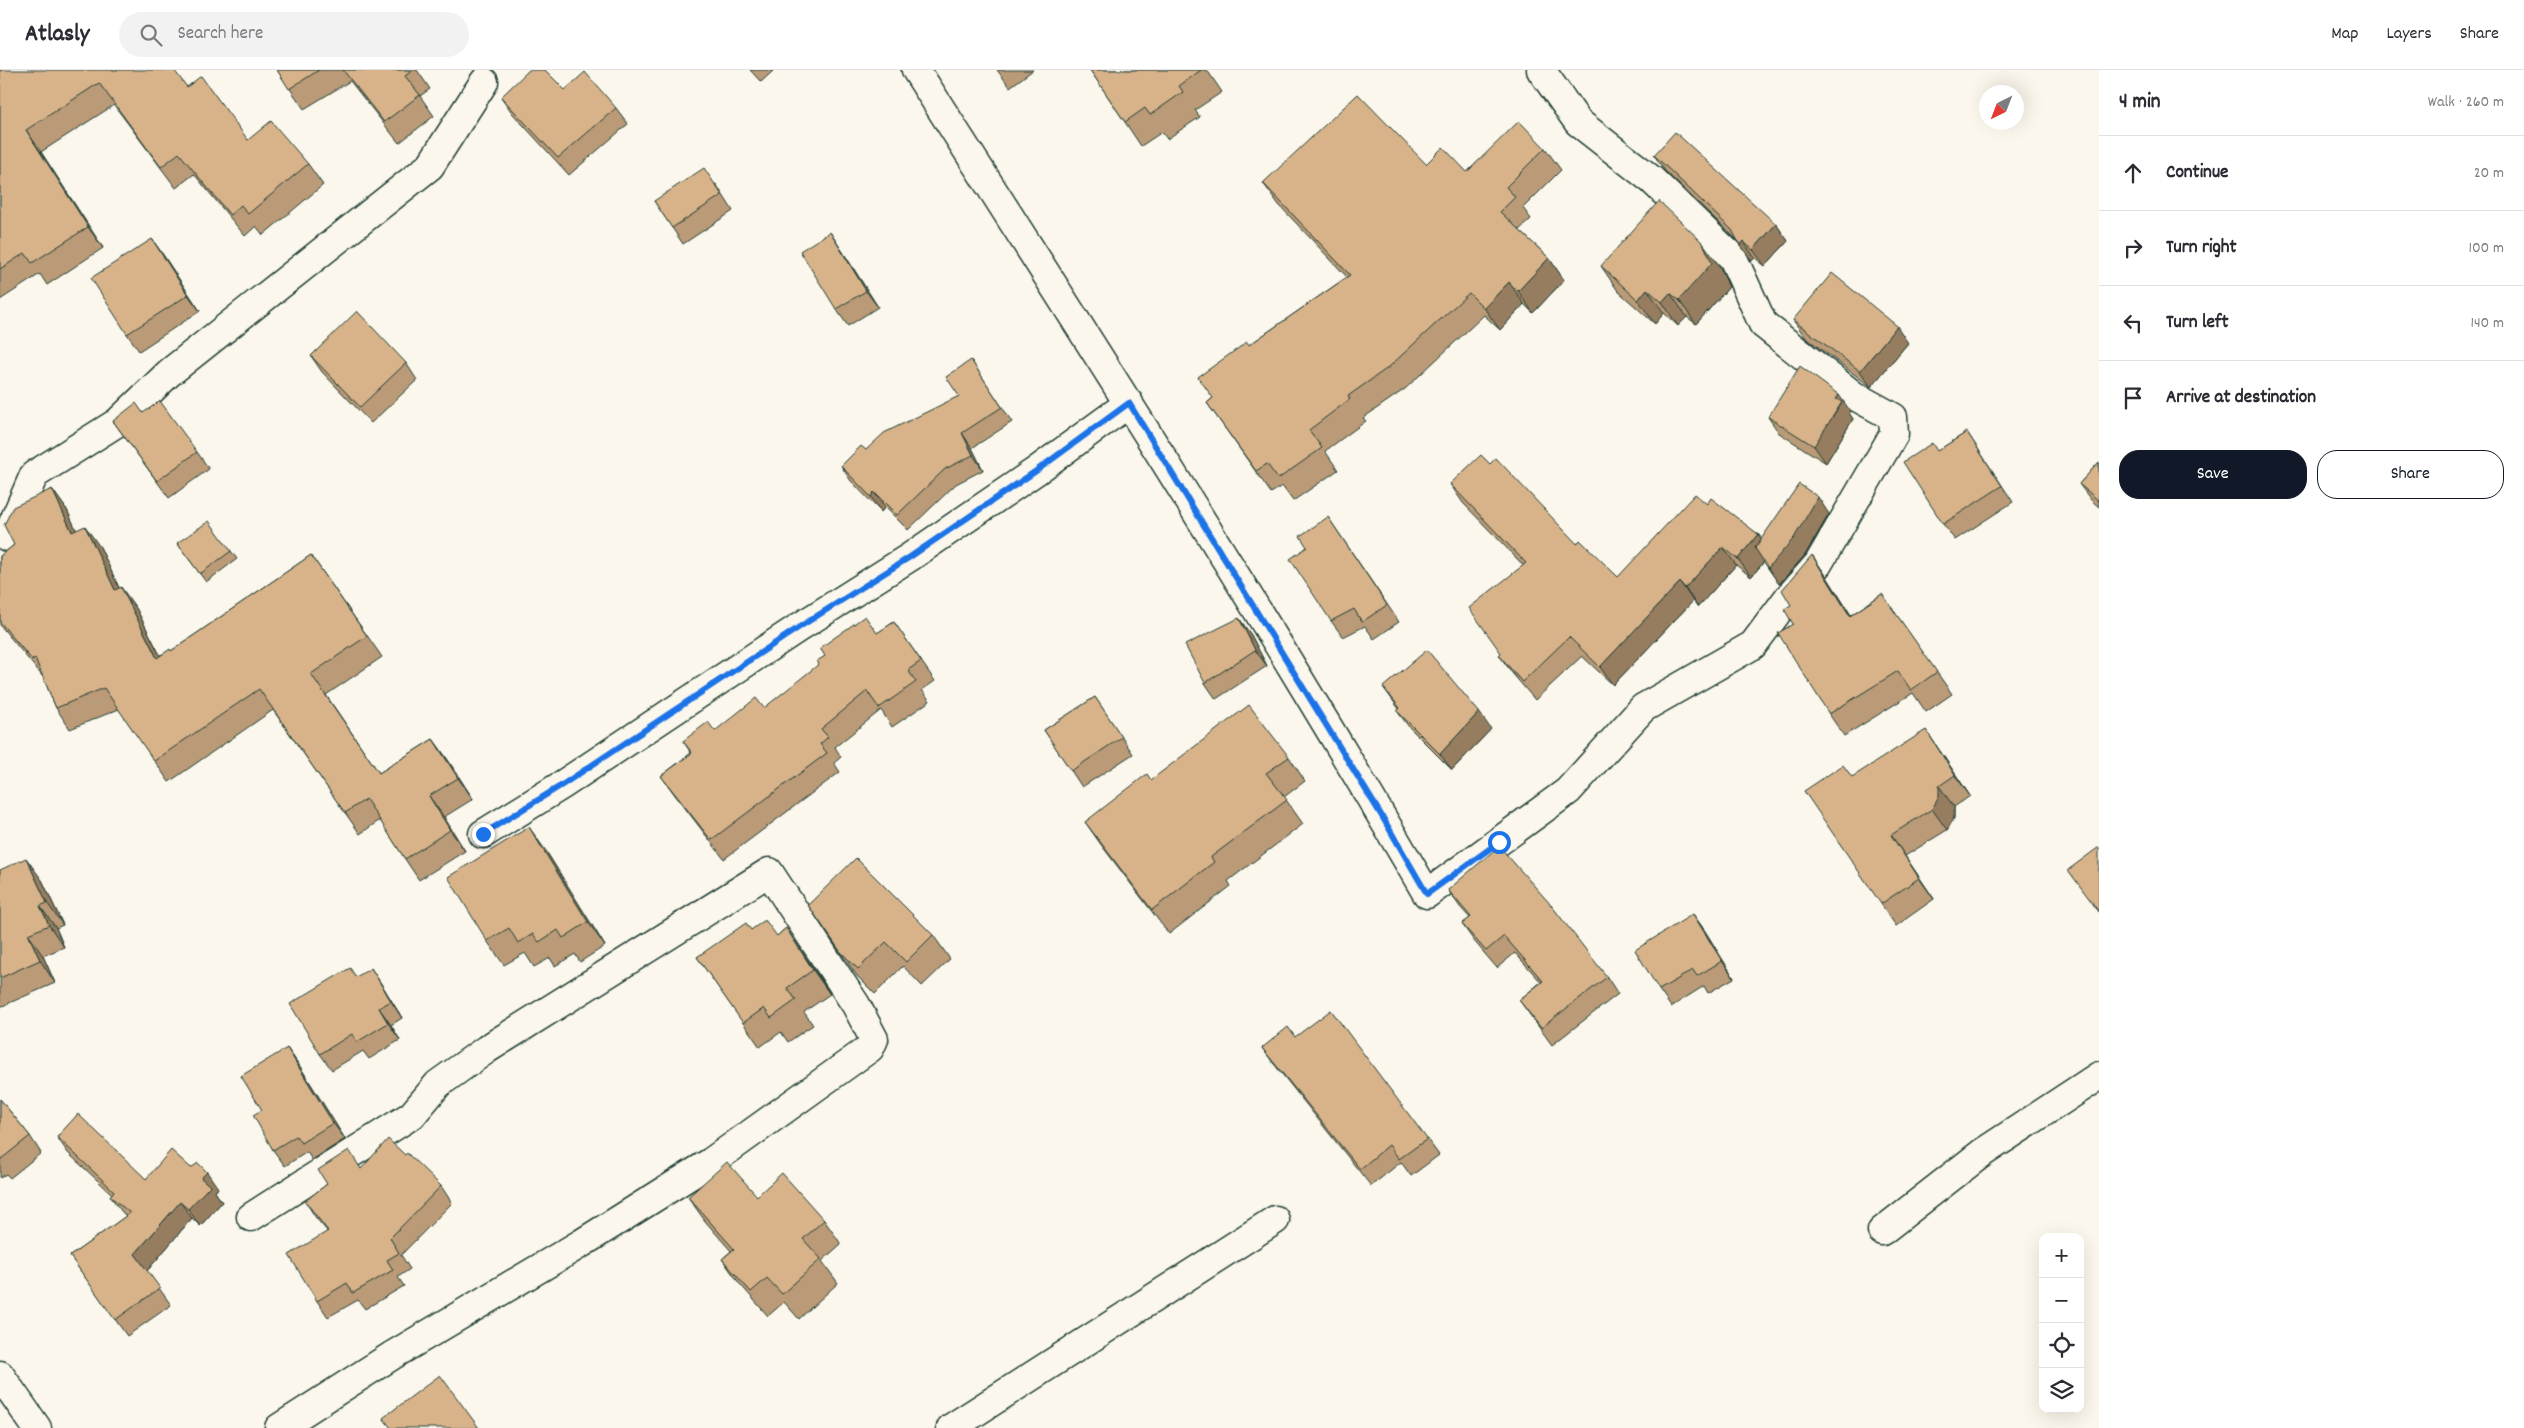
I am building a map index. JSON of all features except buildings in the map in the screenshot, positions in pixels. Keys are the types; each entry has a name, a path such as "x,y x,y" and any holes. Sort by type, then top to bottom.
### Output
{"street":[{"path":"916,70 1129,403 1383,818 1427,894 1568,791 1643,708 1753,645 1818,564 1841,528 1894,434 1893,417 1853,395 1763,324 1733,258 1652,180 1578,122 1540,70"},
{"path":"7,537 34,475 118,422 169,374 430,166 482,74"},
{"path":"483,834 562,785 801,626 910,557 1036,471 1129,403"},
{"path":"251,1217 412,1115 438,1084 487,1049 769,872 856,1005 874,1039 870,1048 712,1162 582,1243 393,1355 279,1428"},
{"path":"1882,1231 1982,1154 2099,1076"},
{"path":"951,1428 1275,1220"},
{"path":"0,1375 37,1428"}],"route":[{"path":"483,834 562,785 801,626 910,557 1036,471 1129,403 1383,818 1427,894 1499,842"}]}
